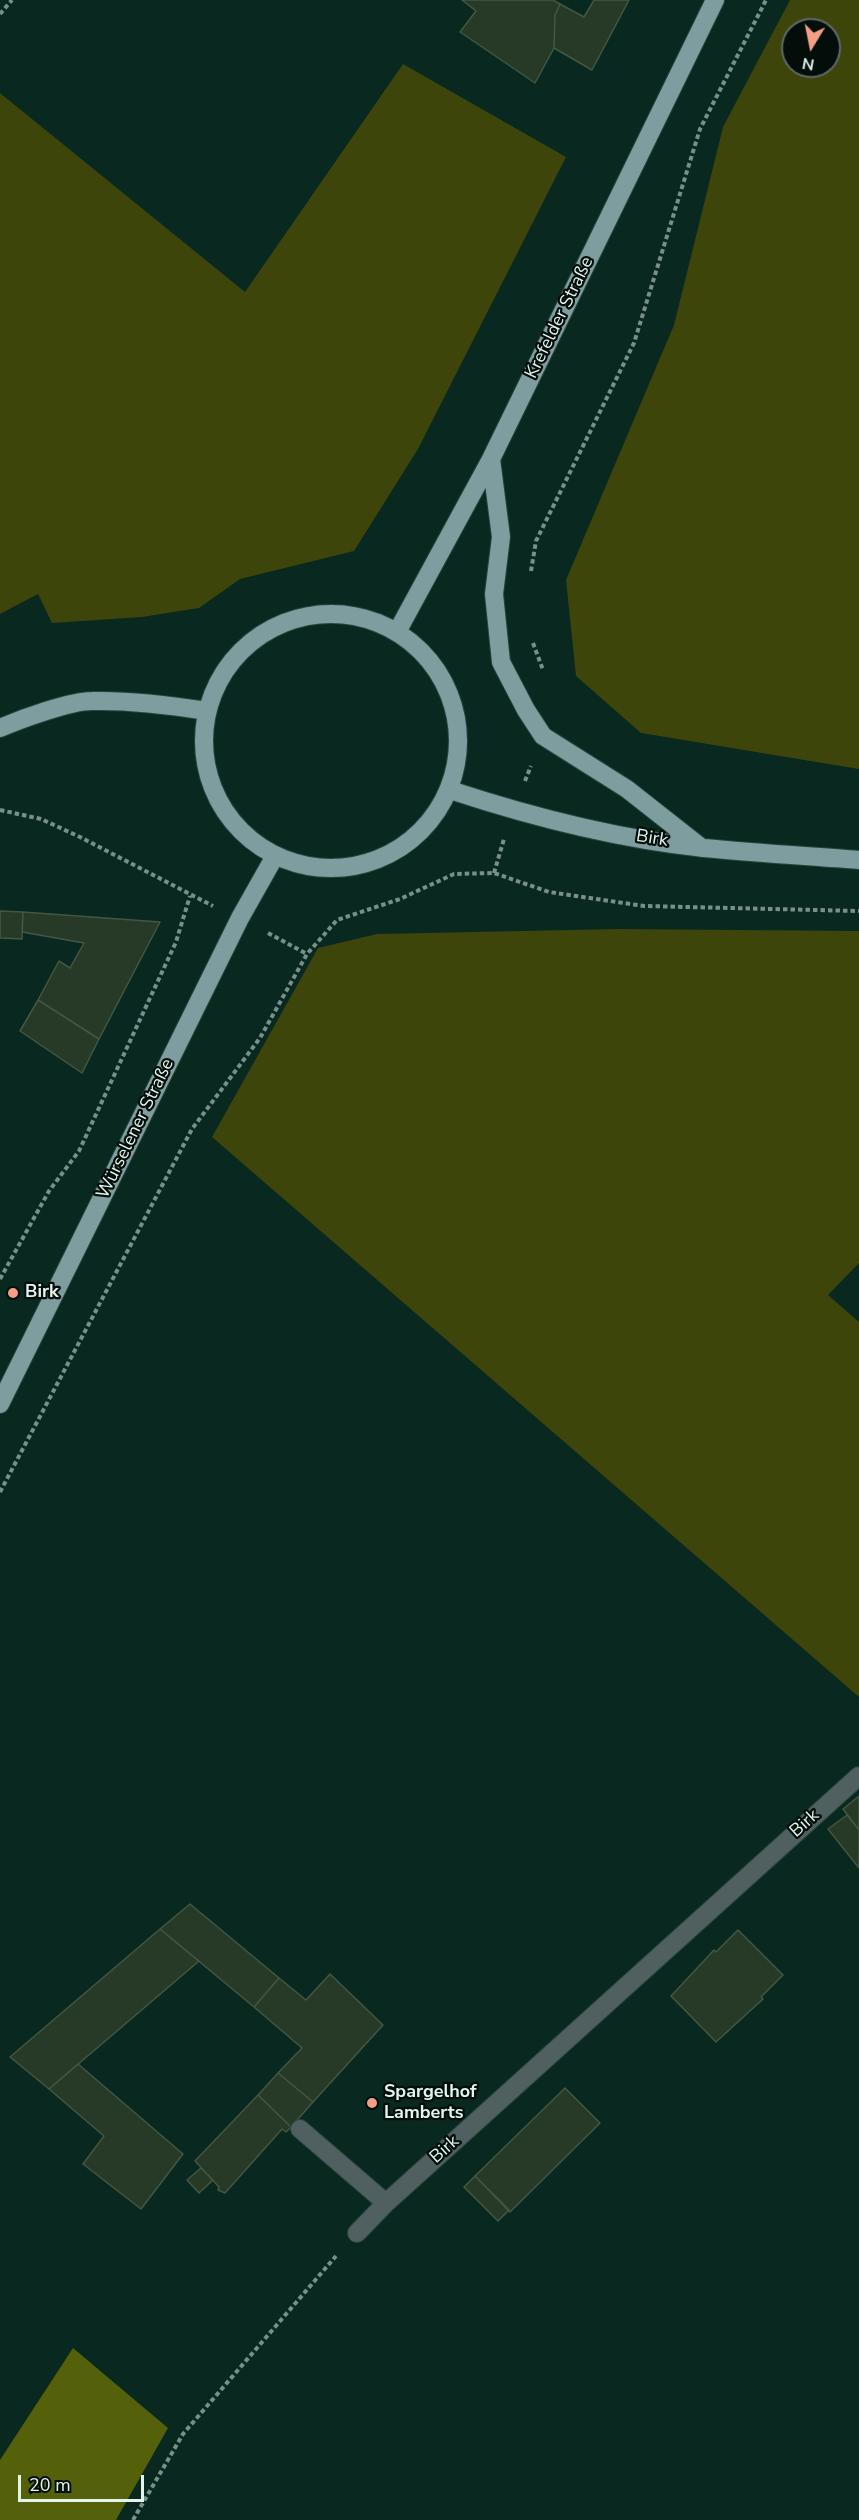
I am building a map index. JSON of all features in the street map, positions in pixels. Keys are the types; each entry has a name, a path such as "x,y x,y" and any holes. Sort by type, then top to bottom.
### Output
{"main road":[{"name":"Krefelder Straße","path":"397,632 491,459 715,0"},
{"path":"491,459 501,537 494,594 501,662 543,736 627,789 702,848"},
{"path":"320,614 360,617 397,632 425,655 446,684 457,718 458,755 450,790 428,825 396,852 357,866 315,868 275,856 246,837 224,811 209,779 203,746 207,711 222,674 248,644 282,624 320,614"},
{"path":"0,728 16,721 90,701 156,703 207,711"},
{"name":"Birk","path":"450,790 513,811 606,832 702,848 859,860"},
{"name":"Würselener Straße","path":"0,1404 240,918 275,856"}],"street":[{"name":"Birk","path":"357,2233 386,2203 859,1776"},
{"path":"300,2129 386,2203"}],"path":[{"path":"0,14 12,0"},
{"path":"530,576 536,541 634,343 700,129 766,0"},
{"path":"532,634 547,679"},
{"path":"494,873 513,811 543,736"},
{"path":"0,810 41,819 80,837 190,896 240,918 307,954"},
{"path":"0,1492 192,1128 260,1038 307,954 337,920 400,899 454,873 494,873 549,892 644,906 859,911"},
{"path":"0,1279 50,1191 80,1151 176,942 190,896"},
{"path":"133,2520 183,2434 357,2233"}],"green space":[{"path":"790,0 859,0 859,769 641,733 576,676 566,580 674,325 723,127"},
{"path":"403,64 566,157 418,449 354,551 240,579 199,608 142,617 52,623 38,594 0,614 0,93 245,292"},
{"path":"618,929 859,931 859,1263 828,1295 859,1322 859,1697 212,1137 318,948 377,934"},
{"path":"73,2348 168,2428 116,2520 0,2520 0,2460"}],"building":[{"path":"462,0 553,0 560,4 555,15 554,48 535,83 460,32 476,11"},
{"path":"594,0 629,0 592,70 554,48 555,15 560,4 584,17"},
{"path":"0,911 23,912 22,939 0,938"},
{"path":"23,912 160,922 99,1039 38,1000 59,961 70,968 84,943 22,932"},
{"path":"38,1000 99,1039 82,1073 20,1031"},
{"path":"859,1796 859,1830 843,1809"},
{"path":"847,1815 859,1830 859,1868 828,1829"},
{"path":"190,1904 279,1978 254,2007 160,1929"},
{"path":"160,1929 199,1961 49,2089 10,2057"},
{"path":"738,1930 783,1975 761,1997 763,1999 716,2042 671,1996 714,1950 716,1952"},
{"path":"330,1974 383,2025 313,2102 278,2073 302,2048 254,2007 279,1978 306,2000"},
{"path":"78,2064 183,2154 141,2209 83,2164 104,2136 49,2089"},
{"path":"278,2073 313,2102 291,2127 258,2095"},
{"path":"565,2088 600,2123 510,2212 475,2176"},
{"path":"258,2095 291,2127 286,2132 282,2129 225,2193 218,2190 219,2187 195,2161"},
{"path":"201,2168 213,2180 199,2193 187,2180"},
{"path":"475,2176 509,2210 498,2221 464,2187"}],"place":[{"name":"Birk","path":"13,1293"},
{"name":"Spargelhof Lamberts","path":"372,2103"}]}
